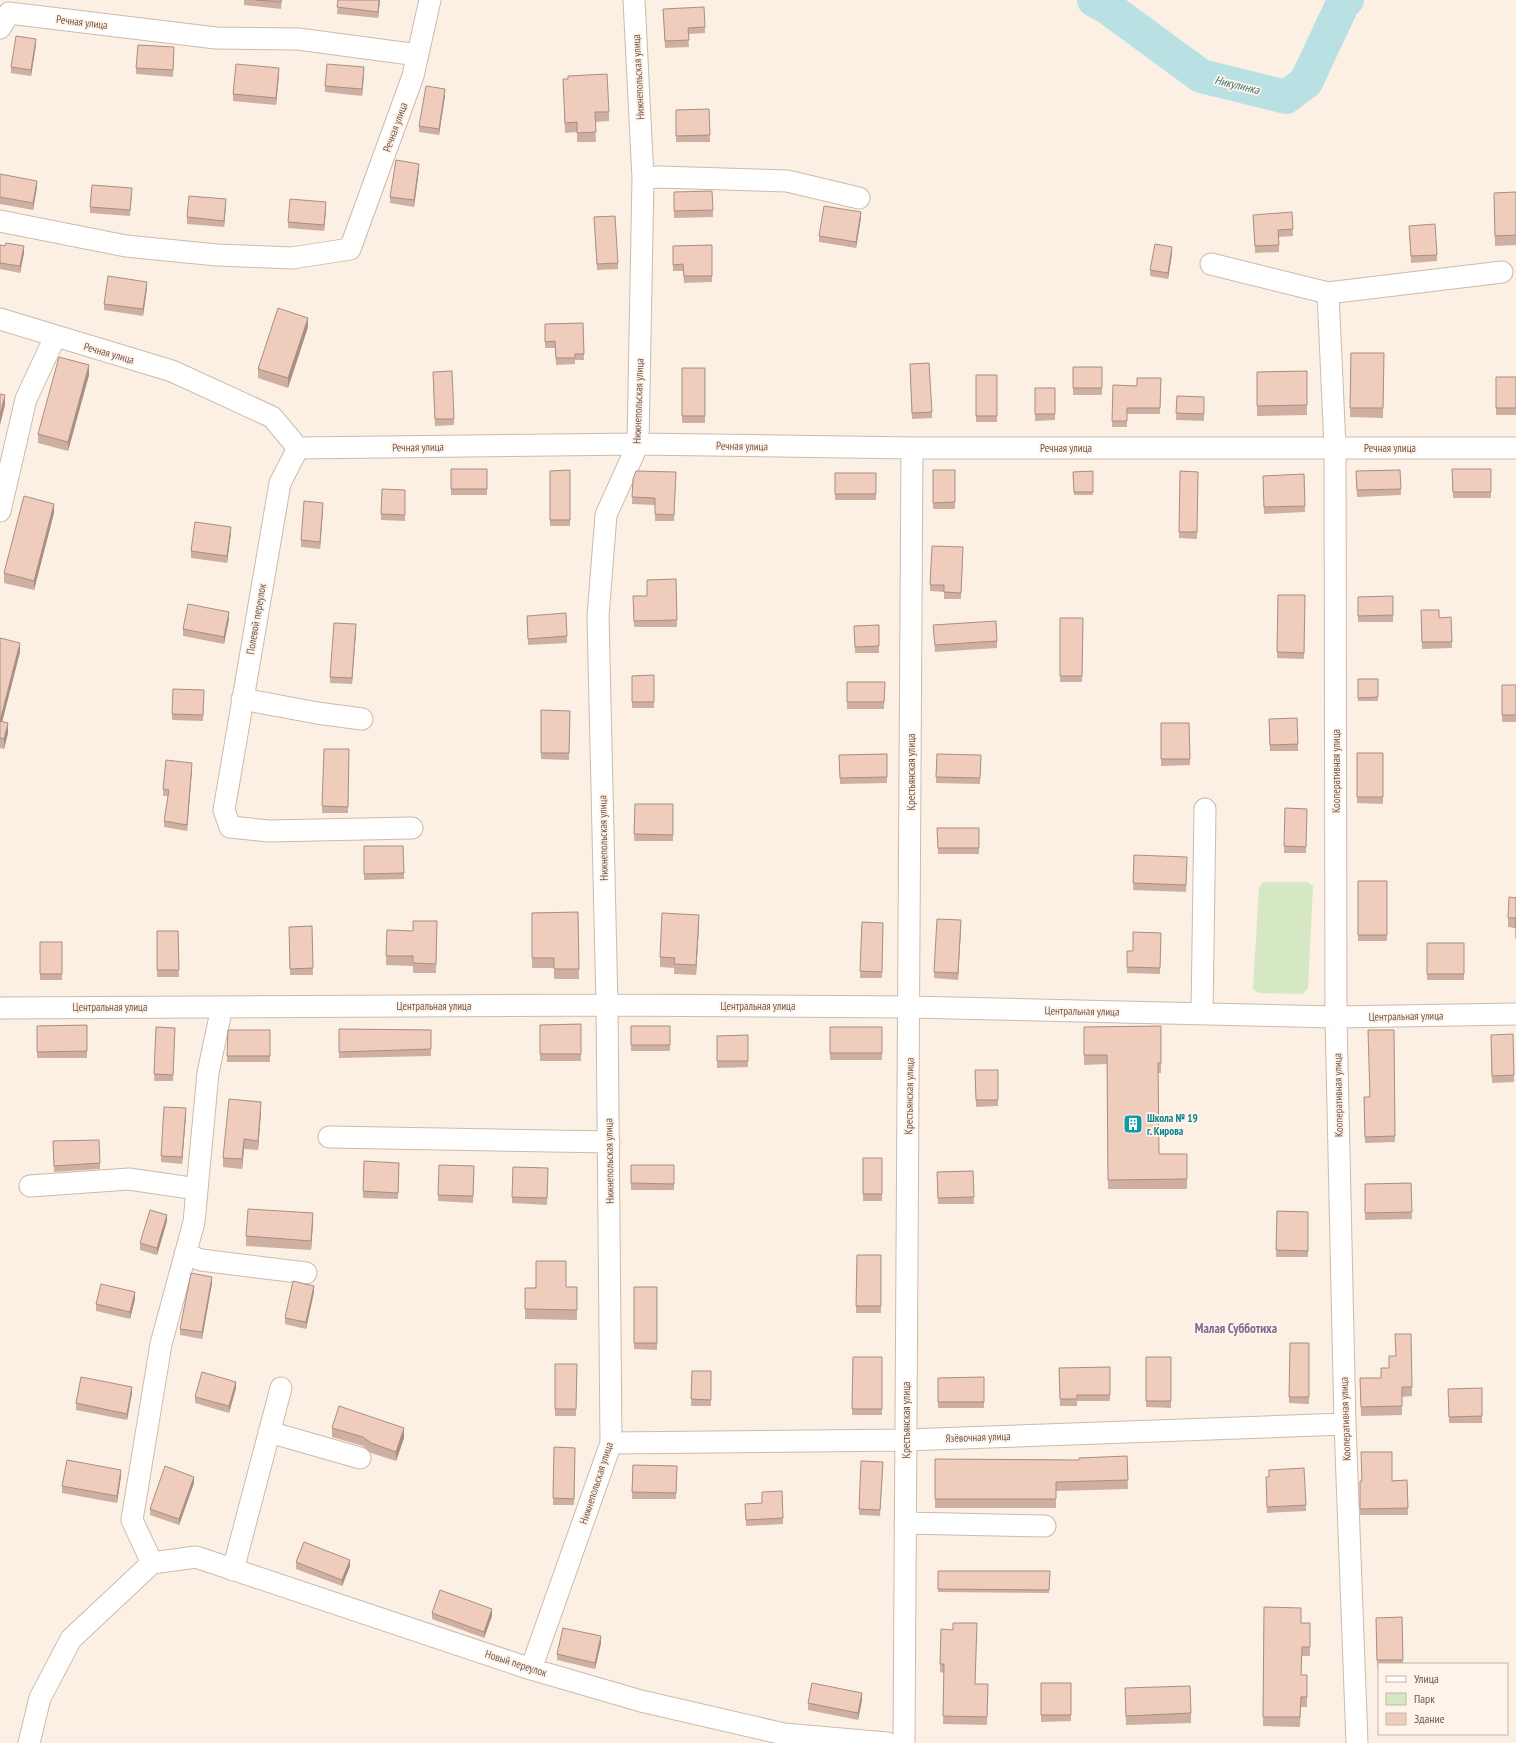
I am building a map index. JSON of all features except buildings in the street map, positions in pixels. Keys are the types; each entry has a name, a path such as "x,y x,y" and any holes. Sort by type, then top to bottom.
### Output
{"street":[{"name":"Речная улица","path":"0,221 126,246 217,255 292,258 350,249 414,76 430,0"},
{"name":"Нижнепольская улица","path":"531,1669 611,1443 607,1005 598,616 606,515 638,444 643,178 634,0"},
{"name":"Речная улица","path":"4,20 216,38 298,39 418,55"},
{"path":"643,178 660,177 787,181 859,198"},
{"path":"1211,264 1328,293 1502,272"},
{"name":"Кооперативная улица","path":"1328,293 1334,448 1336,1017 1345,1424 1357,1743"},
{"name":"Речная улица","path":"0,320 172,371 272,417 298,448 638,444 912,448 1516,448"},
{"path":"0,511 26,399 55,337"},
{"name":"Полевой переулок","path":"298,448 280,483 225,795 224,810 230,827 269,831 412,828"},
{"name":"Крестьянская улица","path":"904,1743 910,1008 912,448"},
{"path":"242,699 317,713 362,718"},
{"path":"1202,1014 1205,809"},
{"name":"Центральная улица","path":"0,1008 607,1005 910,1008 1336,1017 1516,1014"},
{"path":"29,1743 40,1698 71,1639 152,1563 132,1520 161,1344 194,1222 208,1072 222,1007"},
{"path":"329,1137 609,1142"},
{"path":"30,1186 129,1179 197,1189"},
{"path":"185,1254 201,1260 306,1273"},
{"path":"233,1570 281,1388"},
{"name":"Язёвочная улица","path":"611,1443 906,1440 1345,1424"},
{"path":"269,1432 360,1458"},
{"path":"905,1523 1045,1526"},
{"name":"Новый переулок","path":"152,1563 196,1557 531,1669 641,1702 784,1734 887,1743"}],"green space":[{"path":"1307,882 1313,886 1308,988 1304,993 1259,993 1253,989 1259,888 1262,883"}],"waterway":[{"name":"Никулинка","path":"1094,0 1107,7 1201,76 1286,97 1306,82 1344,1 1347,0"}],"place":[{"name":"Школа № 19 г. Кирова","path":"1133,1124"}],"district":[{"name":"Малая Субботиха","path":"1236,1328"}]}
